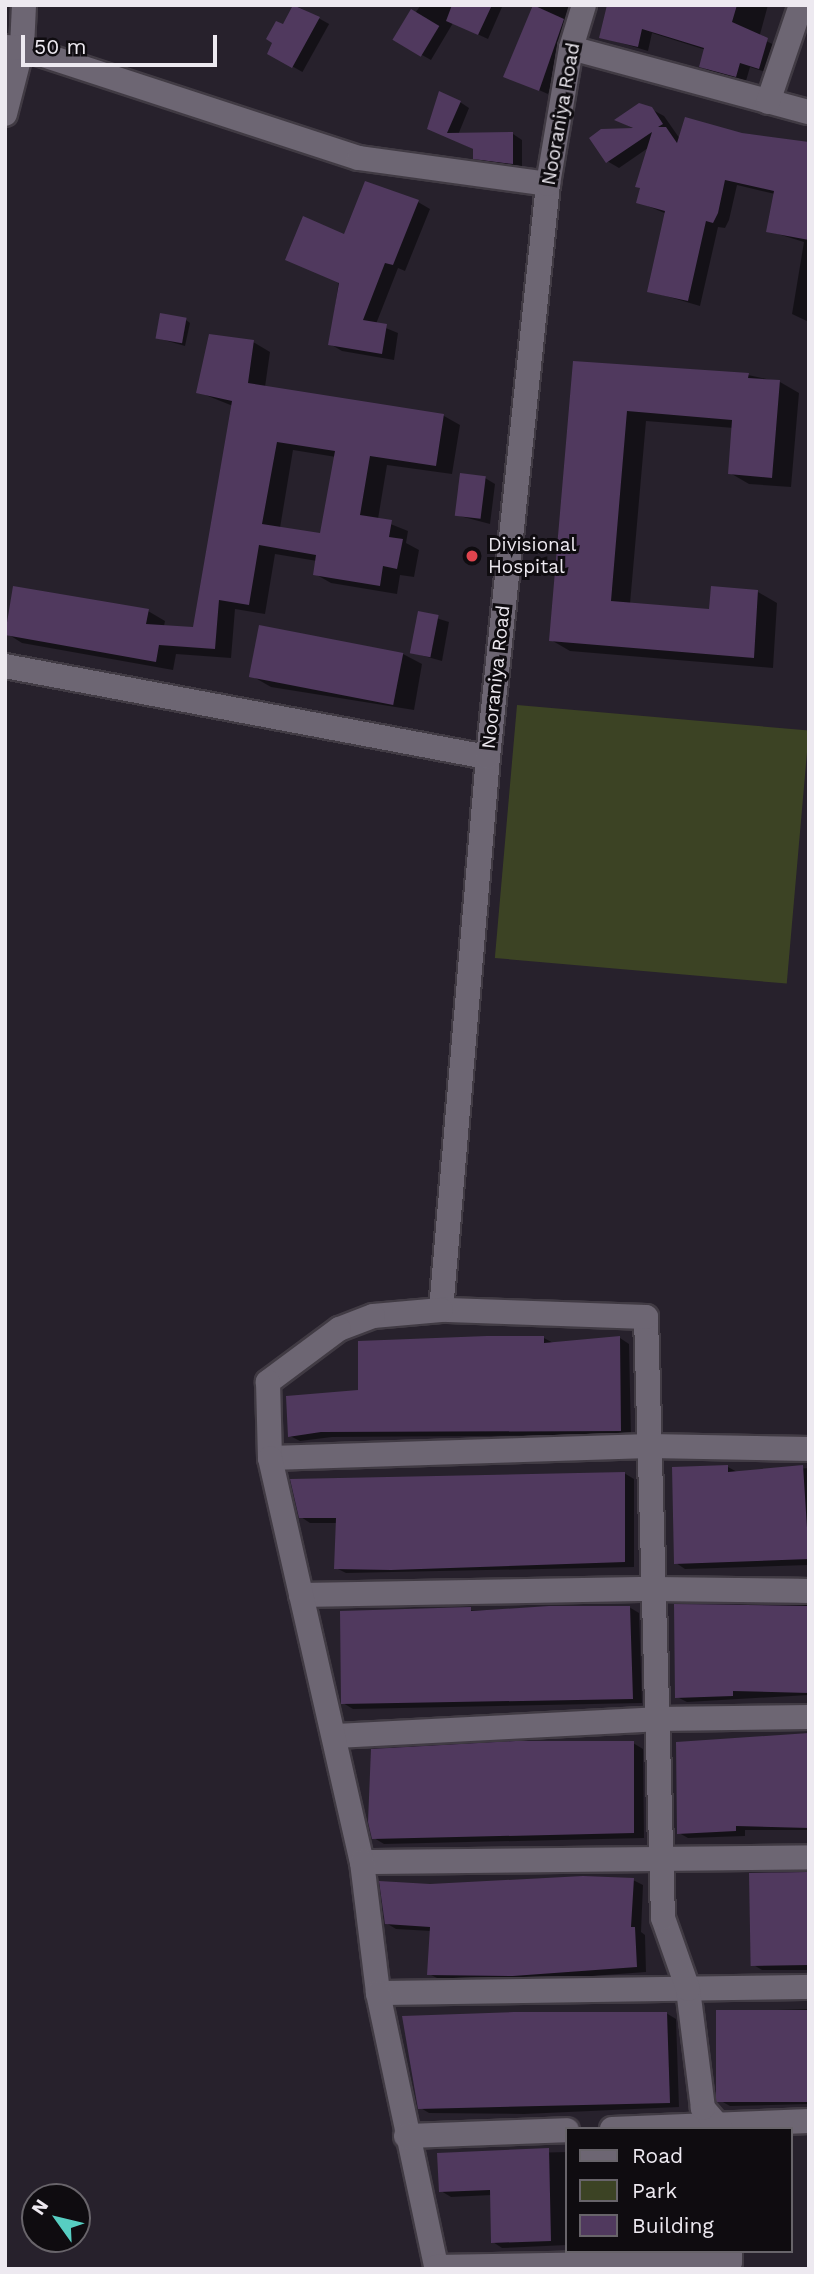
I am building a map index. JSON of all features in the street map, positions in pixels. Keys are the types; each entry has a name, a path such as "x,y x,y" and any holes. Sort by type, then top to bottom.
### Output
{"street":[{"path":"5,114 14,48 24,5"},
{"name":"Nooraniya Road","path":"441,1310 488,757 548,184 570,48 584,5"},
{"path":"768,102 801,5"},
{"path":"14,48 359,158 548,184"},
{"path":"570,48 809,112"},
{"path":"5,666 488,757"},
{"path":"730,2253 730,2262 436,2267 406,2136 378,1993 362,1862 336,1736 270,1458 268,1382 339,1329 373,1316 441,1310 646,1317 663,1918 688,1989 703,2108 719,2127 809,2121"},
{"path":"270,1458 650,1446 809,1448"},
{"path":"301,1595 654,1589 809,1591"},
{"path":"336,1736 657,1719 809,1717"},
{"path":"362,1862 809,1857"},
{"path":"378,1993 809,1987"},
{"path":"406,2136 566,2130"}],"green space":[{"path":"517,705 809,731 787,984 495,958"}],"building":[{"path":"293,5 320,17 292,68 267,54 272,43 266,39 276,21 283,24"},
{"path":"452,5 492,5 478,35 446,21"},
{"path":"533,5 564,19 539,91 503,77"},
{"path":"607,5 737,5 732,22 768,38 759,69 740,63 736,77 699,67 704,48 642,29 638,47 599,38"},
{"path":"411,9 439,26 421,57 392,40"},
{"path":"439,91 461,101 447,133 513,132 513,164 473,159 473,149 427,129"},
{"path":"639,103 652,107 663,124 658,127 666,127 677,143 685,117 742,133 809,142 809,240 766,232 774,191 725,180 718,213 713,223 706,221 688,301 647,292 665,211 636,203 640,188 635,187 652,132 606,163 589,138 601,129 633,128 614,120"},
{"path":"365,181 419,200 393,265 385,263 363,320 387,324 382,354 328,345 339,283 285,260 303,216 344,234"},
{"path":"160,313 187,318 182,343 155,339"},
{"path":"209,334 254,340 248,383 444,414 436,466 370,456 360,515 392,520 389,537 403,539 397,569 383,566 380,586 313,575 316,555 259,545 249,605 219,600 215,649 159,645 156,662 5,635 13,586 149,609 146,624 193,627 232,401 196,393","holes":["277,442 335,451 320,533 262,524"]},
{"path":"573,361 749,373 748,378 780,380 772,478 728,474 732,420 627,411 611,601 709,609 711,586 758,590 754,658 549,641"},
{"path":"460,473 486,476 481,519 455,516"},
{"path":"418,611 439,615 430,657 410,653"},
{"path":"259,625 403,653 393,705 249,677"},
{"path":"544,1336 544,1343 620,1336 621,1431 321,1432 288,1437 286,1396 358,1390 358,1341"},
{"path":"728,1465 728,1472 803,1465 809,1559 674,1564 672,1467"},
{"path":"625,1472 625,1562 391,1570 334,1569 336,1518 299,1518 290,1479"},
{"path":"674,1604 809,1606 809,1693 733,1691 733,1696 675,1698"},
{"path":"549,1606 630,1606 633,1699 341,1704 340,1611 471,1607 471,1611"},
{"path":"809,1733 809,1828 736,1826 736,1831 677,1834 676,1742"},
{"path":"516,1741 634,1741 634,1833 372,1839 368,1822 371,1749"},
{"path":"807,1872 809,1965 751,1966 749,1873"},
{"path":"583,1876 634,1878 631,1927 635,1927 637,1967 513,1976 427,1975 430,1927 385,1924 379,1881 430,1884"},
{"path":"716,2010 809,2010 809,2102 716,2102"},
{"path":"514,2012 667,2012 670,2103 418,2109 402,2016"},
{"path":"549,2148 551,2241 491,2243 490,2190 439,2192 437,2153"}],"place":[{"name":"Divisional Hospital","path":"472,556"}]}
